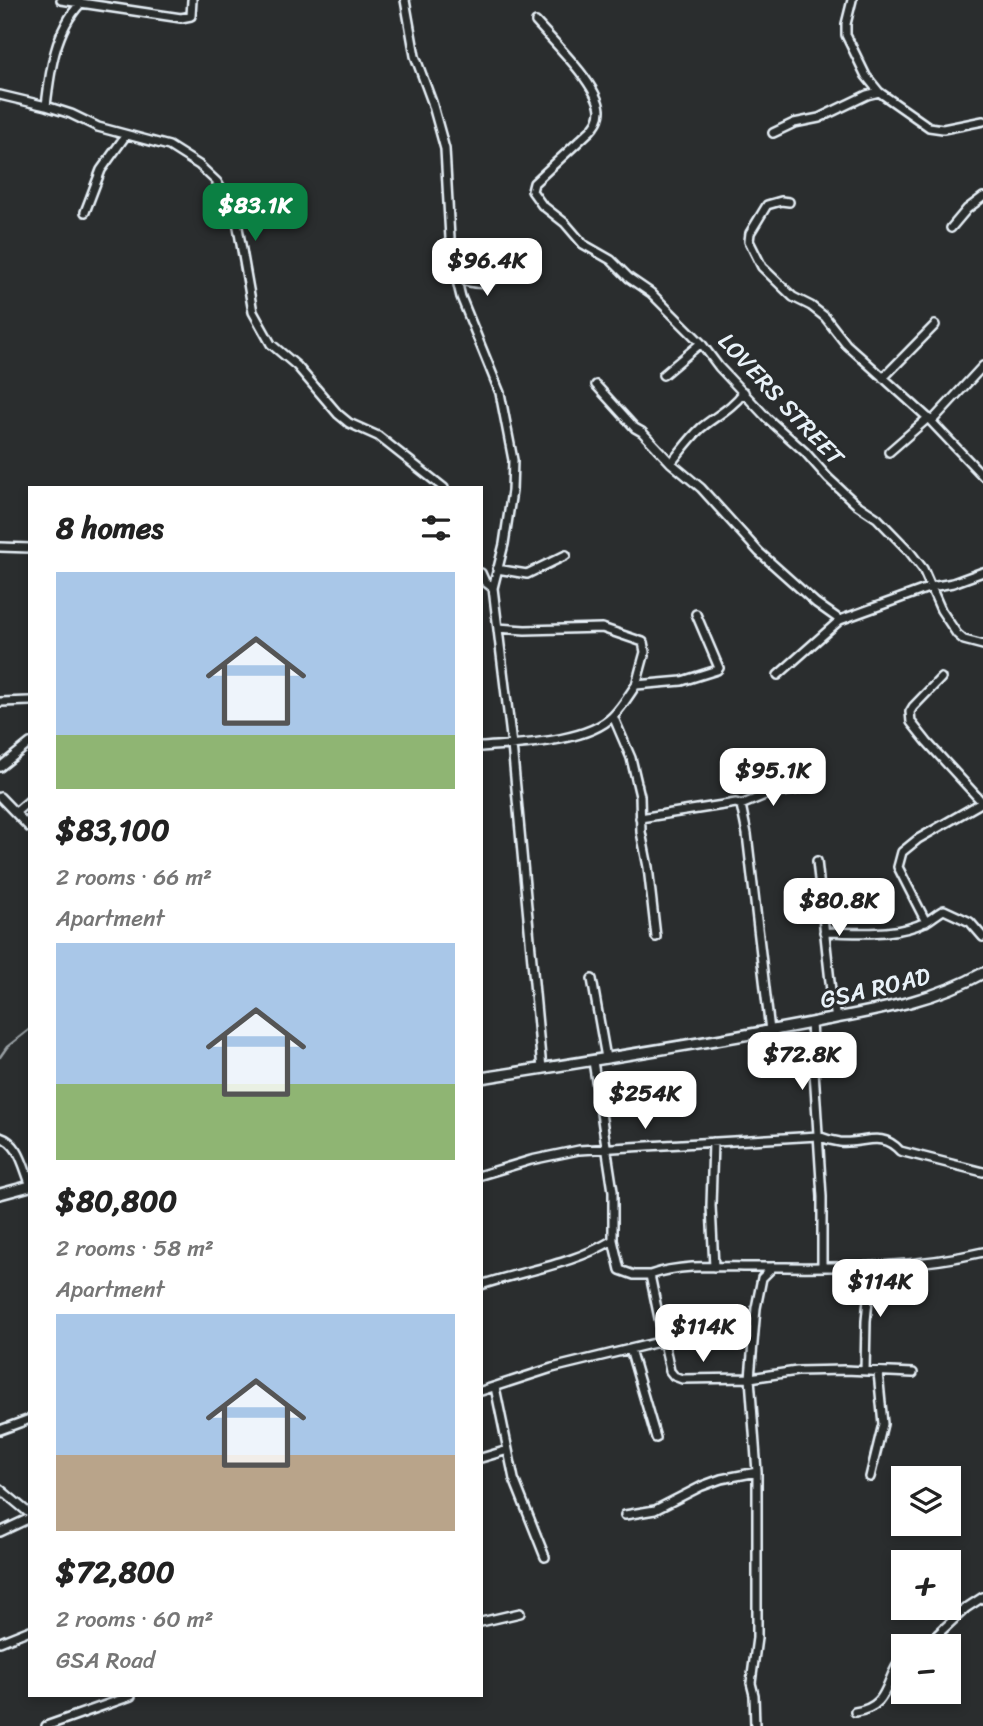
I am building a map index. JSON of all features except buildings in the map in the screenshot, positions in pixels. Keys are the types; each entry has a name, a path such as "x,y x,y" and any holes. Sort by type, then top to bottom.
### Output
{"street":[{"path":"61,0 181,18 191,16 192,0"},
{"path":"405,0 415,56 445,149 450,246 456,279 500,393 513,460 506,531 493,589 512,745 542,1069"},
{"path":"852,0 846,35 866,75 879,92 929,127 943,129 983,121"},
{"path":"46,106 50,69 60,39 67,22 81,3"},
{"name":"LOVERS STREET","path":"536,22 586,80 600,108 598,121 591,130 534,183 533,191 542,205 565,223 583,244 611,260 629,278 651,293 701,343 719,367 767,418 856,504 877,518 923,569 949,624 957,634 964,640 983,645"},
{"path":"773,133 794,123 820,118 867,94 879,92"},
{"path":"0,95 46,106 98,127 169,146 199,165 217,182 236,216 253,312 271,344 297,366 338,415 378,436 441,486"},
{"path":"85,212 101,170 126,135"},
{"path":"951,228 967,209 983,197"},
{"path":"789,202 772,202 763,210 750,233 749,241 754,254 772,278 793,297 825,317 846,344 930,420 983,476"},
{"path":"456,279 484,285 503,270"},
{"path":"883,378 935,326"},
{"path":"663,375 701,343"},
{"path":"889,452 930,420 983,366"},
{"path":"596,385 635,428 701,488 759,552 816,603 840,620"},
{"path":"671,463 704,426 726,411 744,392"},
{"path":"0,547 28,548"},
{"path":"497,569 527,574 566,555"},
{"path":"778,675 840,620 931,587 953,583 983,572"},
{"path":"483,583 493,589"},
{"path":"636,684 682,681 719,668 696,614"},
{"path":"483,747 512,745 588,732 613,716 636,684 645,652 643,642 603,628 498,628"},
{"path":"926,922 898,867 902,852 982,802 911,722 910,712 913,707 941,678"},
{"path":"0,702 28,701"},
{"path":"613,716 631,758 641,802 640,818 656,937"},
{"path":"0,767 28,746"},
{"path":"640,818 736,803 741,805 765,795 798,789"},
{"path":"0,797 28,826"},
{"path":"16,812 28,802"},
{"path":"741,805 747,834 770,1031"},
{"path":"817,861 836,1018"},
{"path":"824,932 882,932 926,922 944,910 970,922 983,937"},
{"name":"GSA ROAD","path":"483,1079 836,1018 924,999 982,975"},
{"path":"592,979 606,1058"},
{"path":"811,1023 822,1197 822,1266"},
{"path":"593,1061 612,1191 613,1240 620,1270 634,1275 650,1275 688,1268 932,1263 983,1252"},
{"path":"483,1174 554,1154 607,1148 818,1136 837,1142 883,1139 892,1143 900,1152 983,1172"},
{"path":"0,1137 9,1140 18,1150 28,1178"},
{"path":"713,1142 711,1206 714,1267"},
{"path":"0,1194 28,1185"},
{"path":"483,1285 550,1268 596,1251 613,1240"},
{"path":"865,1371 871,1266"},
{"path":"755,1726 751,1683 757,1638 757,1472 750,1378 755,1308 762,1279 759,1267"},
{"path":"762,1279 773,1267"},
{"path":"650,1275 670,1371 682,1379 750,1378 797,1371 912,1373"},
{"path":"483,1390 552,1368 663,1341"},
{"path":"630,1349 656,1438"},
{"path":"870,1477 883,1423 878,1372"},
{"path":"495,1387 520,1496 545,1558"},
{"path":"0,1430 28,1420"},
{"path":"483,1457 508,1450"},
{"path":"625,1515 655,1510 711,1483 757,1472"},
{"path":"0,1489 28,1514"},
{"path":"0,1532 28,1517"},
{"path":"938,1634 966,1608 983,1597"},
{"path":"483,1622 520,1613"},
{"path":"0,1642 28,1631"},
{"path":"855,1712 868,1710 878,1703 891,1676"},
{"path":"46,1726 128,1697"}],"waterway":[{"path":"0,1057 7,1047 28,1031"}]}
